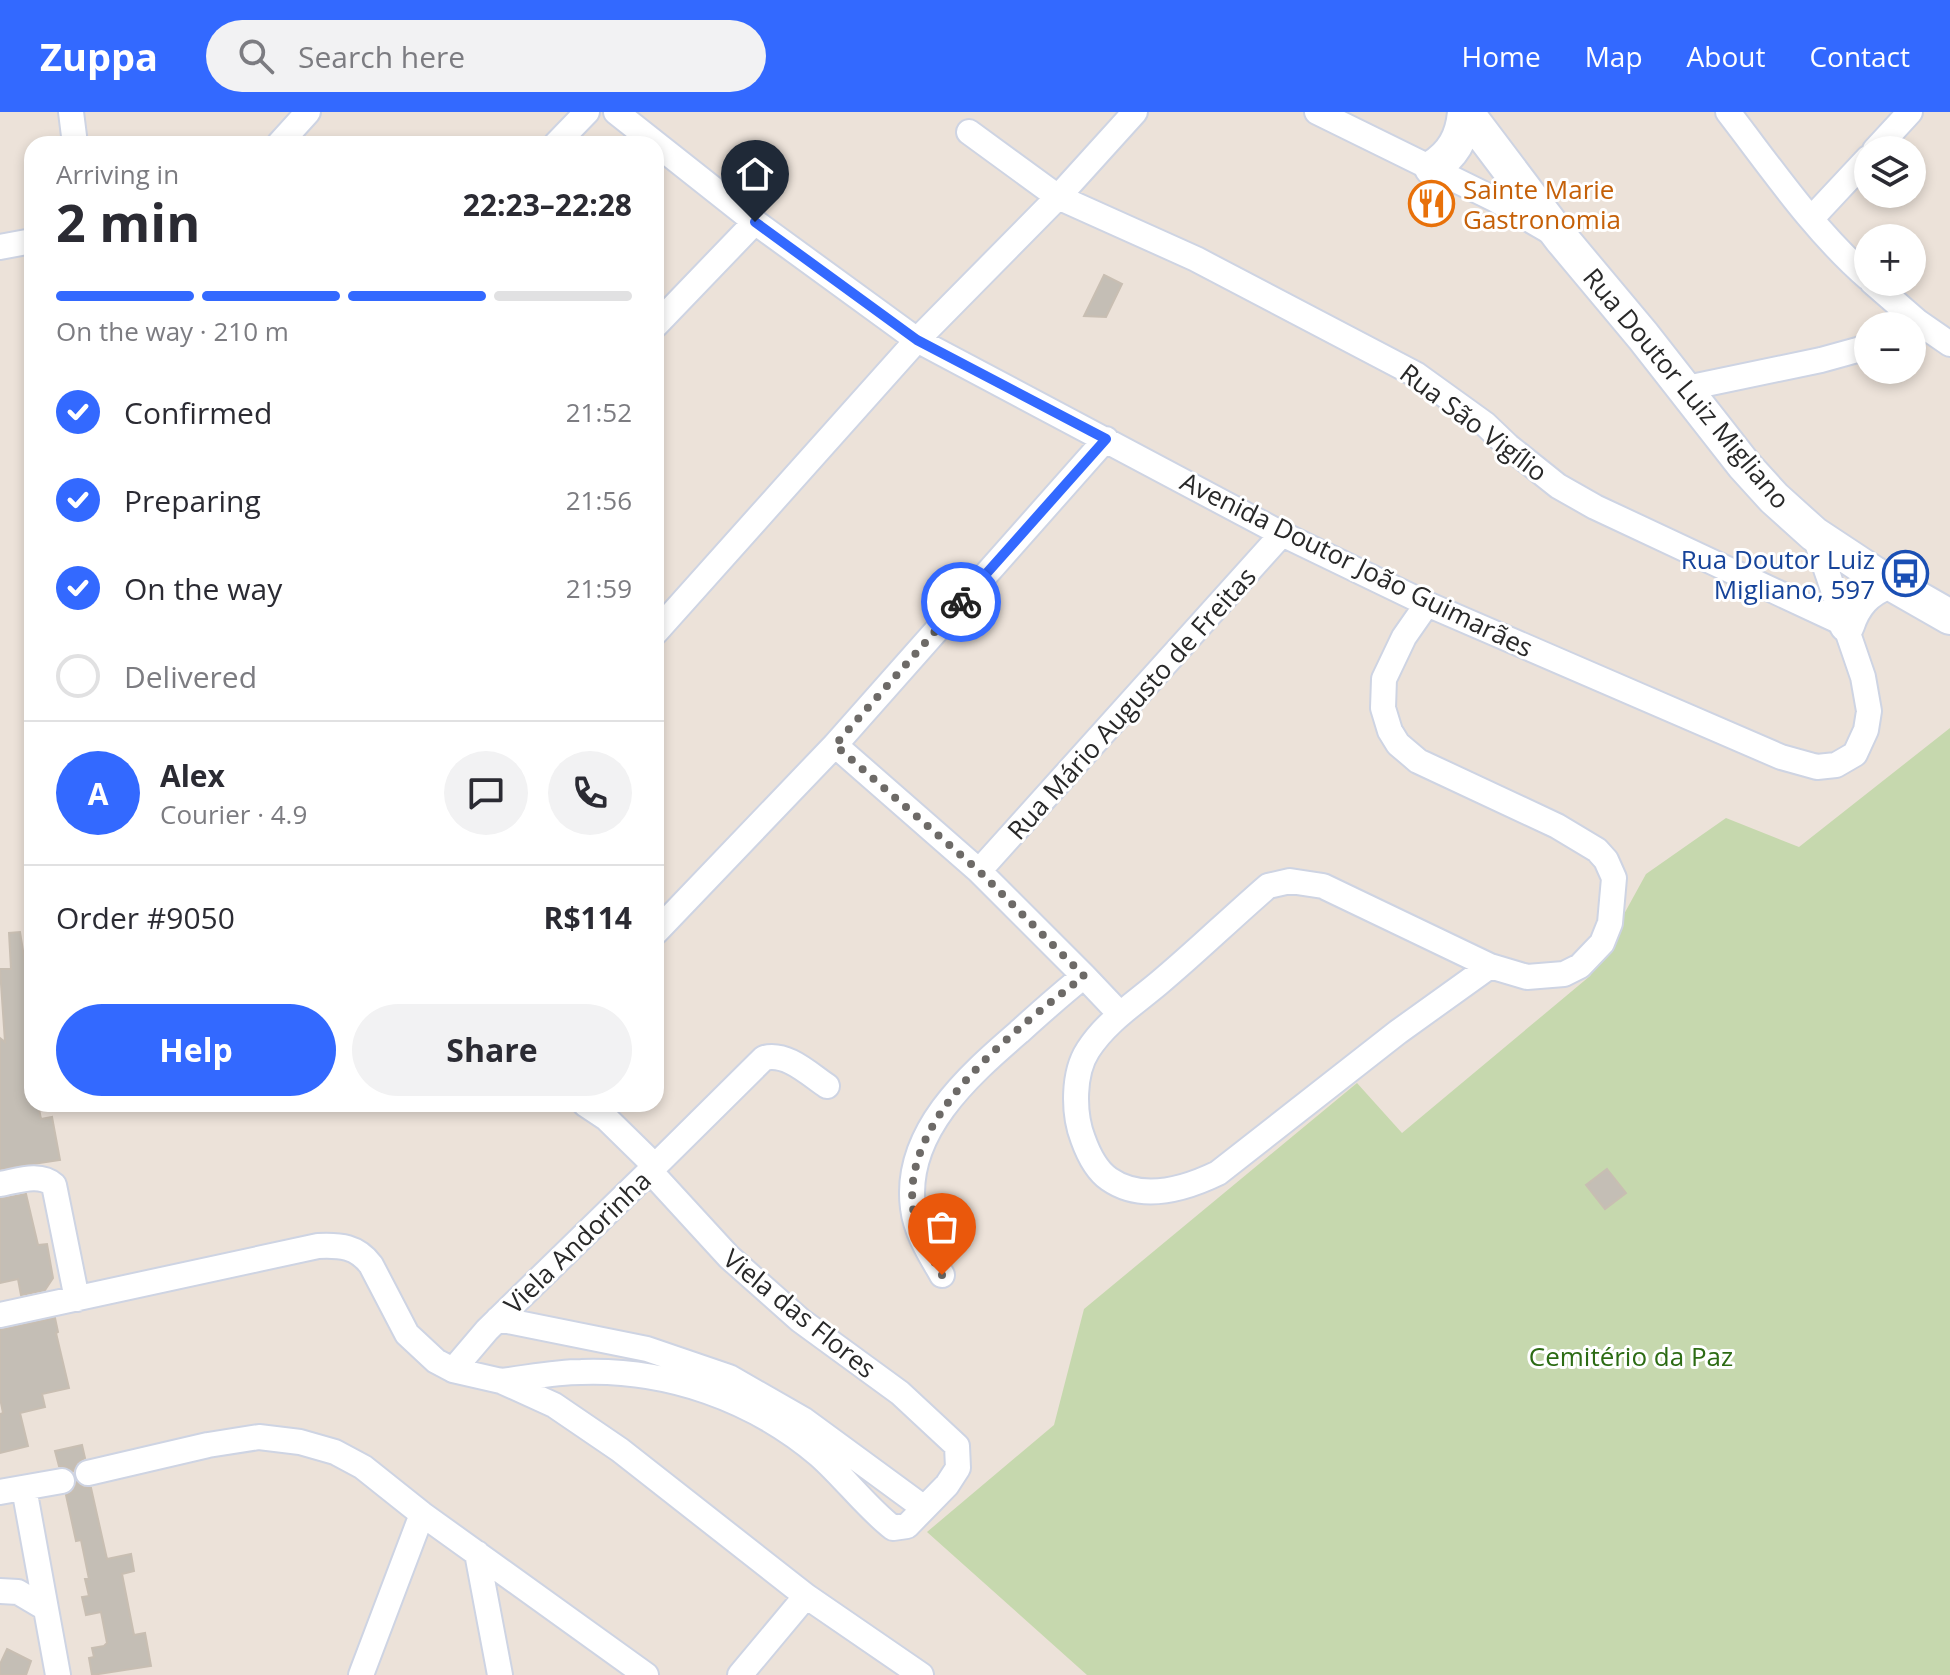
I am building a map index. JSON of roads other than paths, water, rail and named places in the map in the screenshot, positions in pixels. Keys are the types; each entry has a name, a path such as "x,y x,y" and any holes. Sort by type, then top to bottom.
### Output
{"main road":[{"path":"1432,168 1456,146 1466,112"},
{"name":"Rua Doutor Luiz Migliano","path":"1466,112 1561,238 1774,498 1814,534 1887,582 1950,617"},
{"path":"1847,625 1856,604 1864,595 1887,582"}],"street":[{"path":"71,112 74,136"},
{"path":"564,136 587,112"},
{"name":"Avenida Doutor João Guimarães","path":"616,112 646,136"},
{"path":"664,623 917,340 1058,197 1135,112"},
{"path":"1317,112 1494,199 1561,238"},
{"path":"1728,112 1811,219 1854,266"},
{"path":"1888,136 1910,112"},
{"path":"284,136 297,116"},
{"name":"Rua São Vigílio","path":"969,132 1058,197 1196,259 1417,375 1485,424 1558,486 1595,507 1847,625"},
{"name":"Avenida Doutor João Guimarães","path":"664,150 755,222 917,340 1282,534 1427,604 1781,757 1817,767 1845,762 1861,744 1869,711 1863,677 1847,625 1814,534"},
{"path":"1811,219 1854,173"},
{"path":"664,317 755,222"},
{"path":"0,247 24,242"},
{"path":"1886,296 1903,312"},
{"path":"1926,330 1949,341"},
{"path":"1682,389 1854,351"},
{"path":"664,924 835,745 1106,439"},
{"name":"Rua Mário Augusto de Freitas","path":"979,871 1282,534"},
{"path":"1427,604 1404,637 1384,679 1383,708 1390,731 1398,744 1418,761 1557,826 1597,850 1606,860 1614,878 1610,923 1602,943 1580,966 1564,974 1527,977 1490,966 1323,886 1290,881 1268,886 1160,983 1120,1014 1088,1051 1080,1067 1077,1087 1079,1129 1088,1154 1106,1177 1127,1189 1151,1191 1178,1188 1218,1173 1398,1032 1490,966"},
{"path":"835,745 979,871 1120,1014"},
{"path":"942,1275 922,1238 912,1205 913,1182 926,1135 961,1084 1084,976"},
{"path":"653,1169 764,1058 784,1058 827,1086"},
{"name":"Viela Andorinha","path":"453,1370 498,1319 608,1209 653,1169 615,1112"},
{"name":"Viela das Flores","path":"653,1169 729,1257 800,1320 900,1393 957,1446 959,1460 955,1475 924,1508"},
{"path":"0,1184 33,1178 48,1180 54,1185 77,1299"},
{"path":"0,1315 318,1246 346,1247 364,1255 407,1334 436,1361 453,1370 501,1381 554,1405 620,1450 806,1596 921,1675"},
{"path":"498,1319 647,1349 729,1377 804,1420 924,1508 907,1526 893,1528 870,1509 819,1455 730,1400 697,1386 660,1378 580,1372 501,1381"},
{"path":"88,1473 259,1437 300,1442 335,1452 363,1467 422,1514 646,1675"},
{"path":"58,1675 45,1608 8,1496 62,1481"},
{"path":"361,1675 422,1514"},
{"path":"477,1553 500,1675"},
{"path":"0,1591 18,1592 45,1608"},
{"path":"740,1675 806,1596"}],"place":[{"name":"Sainte Marie Gastronomia","path":"1432,204"},
{"name":"Rua Doutor Luiz Migliano, 597","path":"1906,574"}],"park label":[{"name":"Cemitério da Paz","path":"1631,1356"}]}
